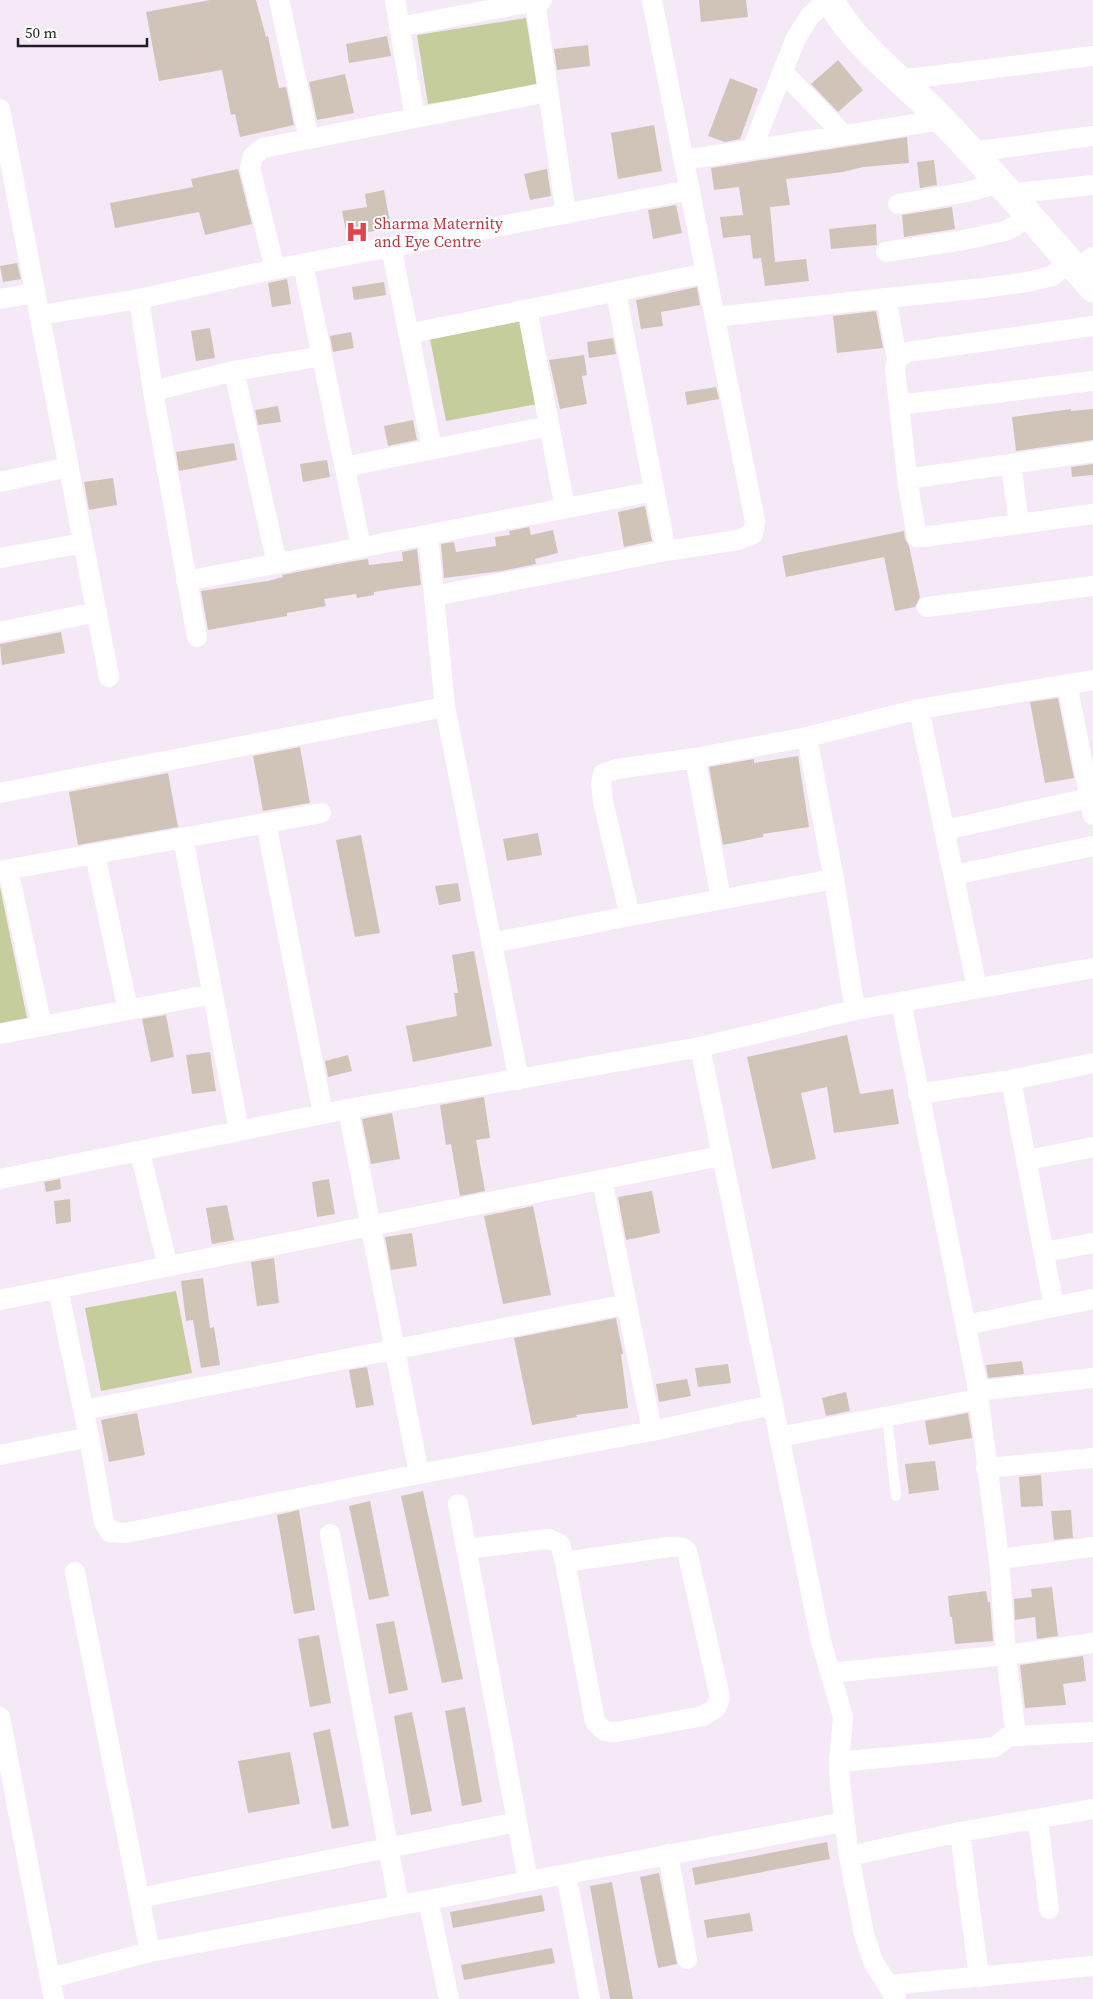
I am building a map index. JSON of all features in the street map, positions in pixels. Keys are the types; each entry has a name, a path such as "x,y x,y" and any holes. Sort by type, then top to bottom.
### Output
{"street":[{"path":"279,0 309,139"},
{"path":"395,0 415,118"},
{"path":"434,596 666,551 738,540 753,534 755,521 652,0"},
{"path":"752,149 796,38 810,16 829,0 850,29 899,80 942,120 1028,216 1083,269"},
{"path":"399,27 538,1 547,92 566,214"},
{"path":"899,80 1093,56"},
{"path":"783,72 844,135"},
{"path":"275,270 250,168 252,156 263,148 547,92"},
{"path":"684,160 942,120"},
{"path":"1,122 40,314 109,677"},
{"path":"971,152 1093,136"},
{"path":"898,204 967,192 1004,188 1093,185"},
{"path":"40,314 139,300 303,264 690,190"},
{"path":"886,252 964,240 1005,231 1016,226 1028,216"},
{"path":"391,248 432,449"},
{"path":"303,264 361,547"},
{"path":"715,317 984,288 1027,282 1083,269"},
{"path":"408,334 706,273"},
{"path":"616,292 666,551"},
{"path":"0,299 35,293"},
{"path":"886,298 897,358 895,369 907,479 916,534 919,538 1093,514"},
{"path":"139,300 153,391 197,637"},
{"path":"527,310 566,508"},
{"path":"897,358 908,352 1093,326"},
{"path":"153,391 234,371 322,356"},
{"path":"234,371 277,564"},
{"path":"899,405 1093,381"},
{"path":"344,467 550,426"},
{"path":"907,479 1093,452"},
{"path":"1010,464 1019,523"},
{"path":"0,482 69,468"},
{"path":"186,581 655,491"},
{"path":"428,535 445,707 519,1080"},
{"path":"0,558 83,543"},
{"path":"927,607 1093,586"},
{"path":"0,632 97,612"},
{"path":"630,916 603,802 601,784 603,774 617,769 695,758 807,737 920,709 1093,680"},
{"path":"945,830 1091,806 1067,684"},
{"path":"0,793 445,707"},
{"path":"920,709 978,988"},
{"path":"807,737 834,879 855,1010"},
{"path":"695,758 721,899"},
{"path":"42,1026 4,870 321,812"},
{"path":"266,822 323,1114"},
{"path":"183,838 239,1131"},
{"path":"954,875 1093,846"},
{"path":"96,854 128,1010"},
{"path":"491,943 834,879"},
{"path":"0,1179 348,1109 700,1047 855,1010 1093,968"},
{"path":"0,1034 213,994"},
{"path":"901,1002 966,1325 978,1395 999,1559 1006,1655 1016,1736"},
{"path":"700,1047 720,1156 780,1437 821,1642 843,1718 839,1762 844,1822 864,1934 873,1961 893,1992 979,1976 1093,1966"},
{"path":"918,1094 1011,1080 1093,1063"},
{"path":"1011,1080 1028,1160 1054,1307"},
{"path":"348,1109 419,1474"},
{"path":"1028,1160 1093,1147"},
{"path":"140,1152 168,1267"},
{"path":"0,1300 720,1156"},
{"path":"602,1180 652,1431"},
{"path":"1044,1252 1093,1243"},
{"path":"58,1289 84,1410 104,1522 110,1532 126,1533 419,1474 652,1431 772,1405"},
{"path":"966,1325 1093,1299"},
{"path":"84,1410 627,1304"},
{"path":"780,1437 887,1416 978,1395 1093,1378"},
{"path":"0,1455 89,1437"},
{"path":"986,1468 1093,1458"},
{"path":"458,1504 528,1881"},
{"path":"330,1534 399,1905"},
{"path":"466,1549 549,1539 560,1544 595,1721 600,1728 608,1732 617,1732 703,1716 716,1708 720,1697 687,1551 680,1547 565,1562"},
{"path":"999,1559 1093,1547"},
{"path":"75,1572 150,1952"},
{"path":"830,1674 1006,1655 1093,1643"},
{"path":"0,1717 54,1999"},
{"path":"839,1762 995,1747 1009,1736 1093,1732"},
{"path":"849,1856 960,1832 1093,1809"},
{"path":"1038,1820 1049,1909"},
{"path":"139,1898 517,1822"},
{"path":"50,1978 150,1952 844,1822"},
{"path":"960,1832 979,1976"},
{"path":"668,1854 687,1959"},
{"path":"566,1874 590,1999"},
{"path":"428,1900 449,1999"}],"lane":[{"path":"887,1416 896,1496"}],"green space":[{"path":"526,18 537,87 428,104 417,35"},
{"path":"521,321 537,404 446,421 430,339"},
{"path":"0,887 27,1018 0,1023"},
{"path":"176,1291 192,1373 101,1391 85,1308"}],"building":[{"path":"210,0 256,0 266,37 268,36 279,88 286,87 294,125 240,137 235,114 231,115 222,70 159,81 146,12"},
{"path":"699,0 746,0 748,17 701,22"},
{"path":"387,36 391,56 349,63 346,44"},
{"path":"588,45 590,66 557,70 554,49"},
{"path":"838,60 863,90 838,112 811,84"},
{"path":"345,74 354,113 317,120 309,82"},
{"path":"730,78 758,89 740,139 725,142 708,136"},
{"path":"654,125 662,171 618,179 611,133"},
{"path":"907,137 909,163 863,167 843,172 786,179 790,205 770,207 775,262 806,259 809,281 765,286 761,258 753,259 750,235 723,238 720,217 743,215 739,187 714,190 711,168"},
{"path":"934,160 937,185 920,188 917,162"},
{"path":"238,169 252,224 205,235 199,212 115,228 110,203 193,187 191,179"},
{"path":"547,169 551,196 530,200 524,174"},
{"path":"384,190 391,227 347,237 342,211 367,207 365,194"},
{"path":"676,205 682,233 653,239 648,210"},
{"path":"952,207 955,229 904,237 902,215"},
{"path":"876,224 877,245 831,249 829,229"},
{"path":"17,263 21,279 3,282 0,266"},
{"path":"287,279 291,304 272,307 268,283"},
{"path":"384,282 386,295 354,300 352,287"},
{"path":"697,287 700,305 661,312 663,326 641,329 636,300"},
{"path":"876,311 883,348 837,353 833,316"},
{"path":"210,328 215,358 196,361 191,331"},
{"path":"351,332 354,348 333,352 330,336"},
{"path":"613,338 616,354 589,358 587,342"},
{"path":"584,355 587,375 582,376 587,404 560,409 549,360"},
{"path":"716,387 719,399 687,405 685,392"},
{"path":"278,406 281,422 258,425 255,410"},
{"path":"1071,409 1071,411 1093,409 1093,440 1016,451 1012,417"},
{"path":"413,420 417,440 388,446 384,426"},
{"path":"234,443 237,460 179,471 176,452"},
{"path":"327,460 330,477 303,482 300,464"},
{"path":"1093,464 1093,475 1072,477 1071,467"},
{"path":"113,478 117,505 89,510 84,482"},
{"path":"645,506 652,541 624,547 618,512"},
{"path":"529,527 531,535 553,530 558,553 535,559 536,564 502,571 444,578 441,544 454,542 456,552 496,546 495,537 510,535 509,531"},
{"path":"904,531 920,597 915,607 895,611 884,557 786,577 782,556"},
{"path":"417,549 421,585 374,592 374,595 357,598 356,594 324,599 326,606 287,613 287,616 208,630 201,591 268,581 283,577 282,575 368,559 369,565 403,561 402,552"},
{"path":"61,632 65,653 2,665 0,644"},
{"path":"1058,698 1074,778 1045,783 1030,702"},
{"path":"300,747 310,803 263,811 253,756"},
{"path":"798,756 809,827 763,834 763,837 723,845 709,767 754,759 754,763"},
{"path":"168,773 178,827 78,845 69,792"},
{"path":"538,833 542,855 507,861 503,839"},
{"path":"361,835 380,933 355,937 336,840"},
{"path":"458,883 461,901 439,905 435,886"},
{"path":"474,951 492,1046 413,1062 406,1026 457,1016 454,993 458,993 452,955"},
{"path":"166,1015 174,1057 151,1062 142,1019"},
{"path":"847,1035 860,1094 893,1089 899,1124 834,1133 827,1087 801,1093 816,1159 772,1169 747,1057"},
{"path":"210,1052 216,1091 192,1094 186,1055"},
{"path":"348,1055 352,1071 328,1077 325,1061"},
{"path":"484,1097 490,1138 476,1140 485,1191 460,1196 451,1144 446,1145 440,1105"},
{"path":"392,1113 400,1159 371,1164 362,1119"},
{"path":"60,1179 61,1189 46,1192 44,1182"},
{"path":"329,1179 335,1214 317,1217 312,1182"},
{"path":"652,1191 660,1233 626,1240 618,1197"},
{"path":"70,1199 71,1222 56,1224 54,1201"},
{"path":"227,1205 234,1240 212,1244 206,1208"},
{"path":"533,1206 551,1295 503,1304 484,1216"},
{"path":"412,1233 417,1266 391,1270 385,1237"},
{"path":"274,1258 279,1303 257,1306 251,1262"},
{"path":"203,1278 210,1328 214,1327 220,1365 201,1368 193,1320 186,1321 181,1281"},
{"path":"616,1318 623,1354 621,1354 628,1408 576,1415 577,1417 532,1425 514,1338"},
{"path":"1022,1361 1024,1374 988,1378 986,1365"},
{"path":"728,1364 731,1383 698,1387 695,1368"},
{"path":"367,1367 374,1405 356,1408 349,1370"},
{"path":"687,1379 691,1396 659,1402 656,1384"},
{"path":"846,1392 850,1411 826,1416 822,1398"},
{"path":"137,1413 145,1455 109,1462 101,1420"},
{"path":"968,1413 972,1438 929,1445 925,1421"},
{"path":"935,1461 939,1490 909,1494 905,1464"},
{"path":"1041,1475 1043,1506 1021,1507 1019,1477"},
{"path":"423,1491 463,1679 442,1683 401,1496"},
{"path":"370,1501 389,1596 369,1600 349,1506"},
{"path":"299,1510 315,1610 294,1614 277,1515"},
{"path":"1071,1510 1073,1538 1054,1540 1051,1511"},
{"path":"1052,1587 1058,1636 1037,1639 1035,1617 1015,1620 1014,1599 1032,1597 1031,1589"},
{"path":"986,1591 988,1602 990,1602 993,1641 955,1644 948,1596"},
{"path":"394,1621 408,1690 389,1694 376,1624"},
{"path":"319,1635 331,1703 310,1707 298,1639"},
{"path":"1083,1656 1086,1681 1063,1684 1066,1705 1025,1708 1020,1665"},
{"path":"465,1707 482,1802 462,1806 445,1711"},
{"path":"412,1712 432,1811 411,1815 394,1716"},
{"path":"330,1729 349,1826 332,1829 313,1733"},
{"path":"290,1752 300,1804 248,1813 238,1761"},
{"path":"827,1842 830,1859 695,1885 692,1868"},
{"path":"659,1873 677,1964 658,1968 640,1877"},
{"path":"612,1882 633,1999 610,1999 590,1886"},
{"path":"542,1895 545,1911 453,1928 450,1912"},
{"path":"750,1913 753,1931 707,1938 704,1920"},
{"path":"552,1948 555,1963 464,1980 461,1965"}],"place":[{"name":"Sharma Maternity and Eye Centre","path":"357,232"}]}
